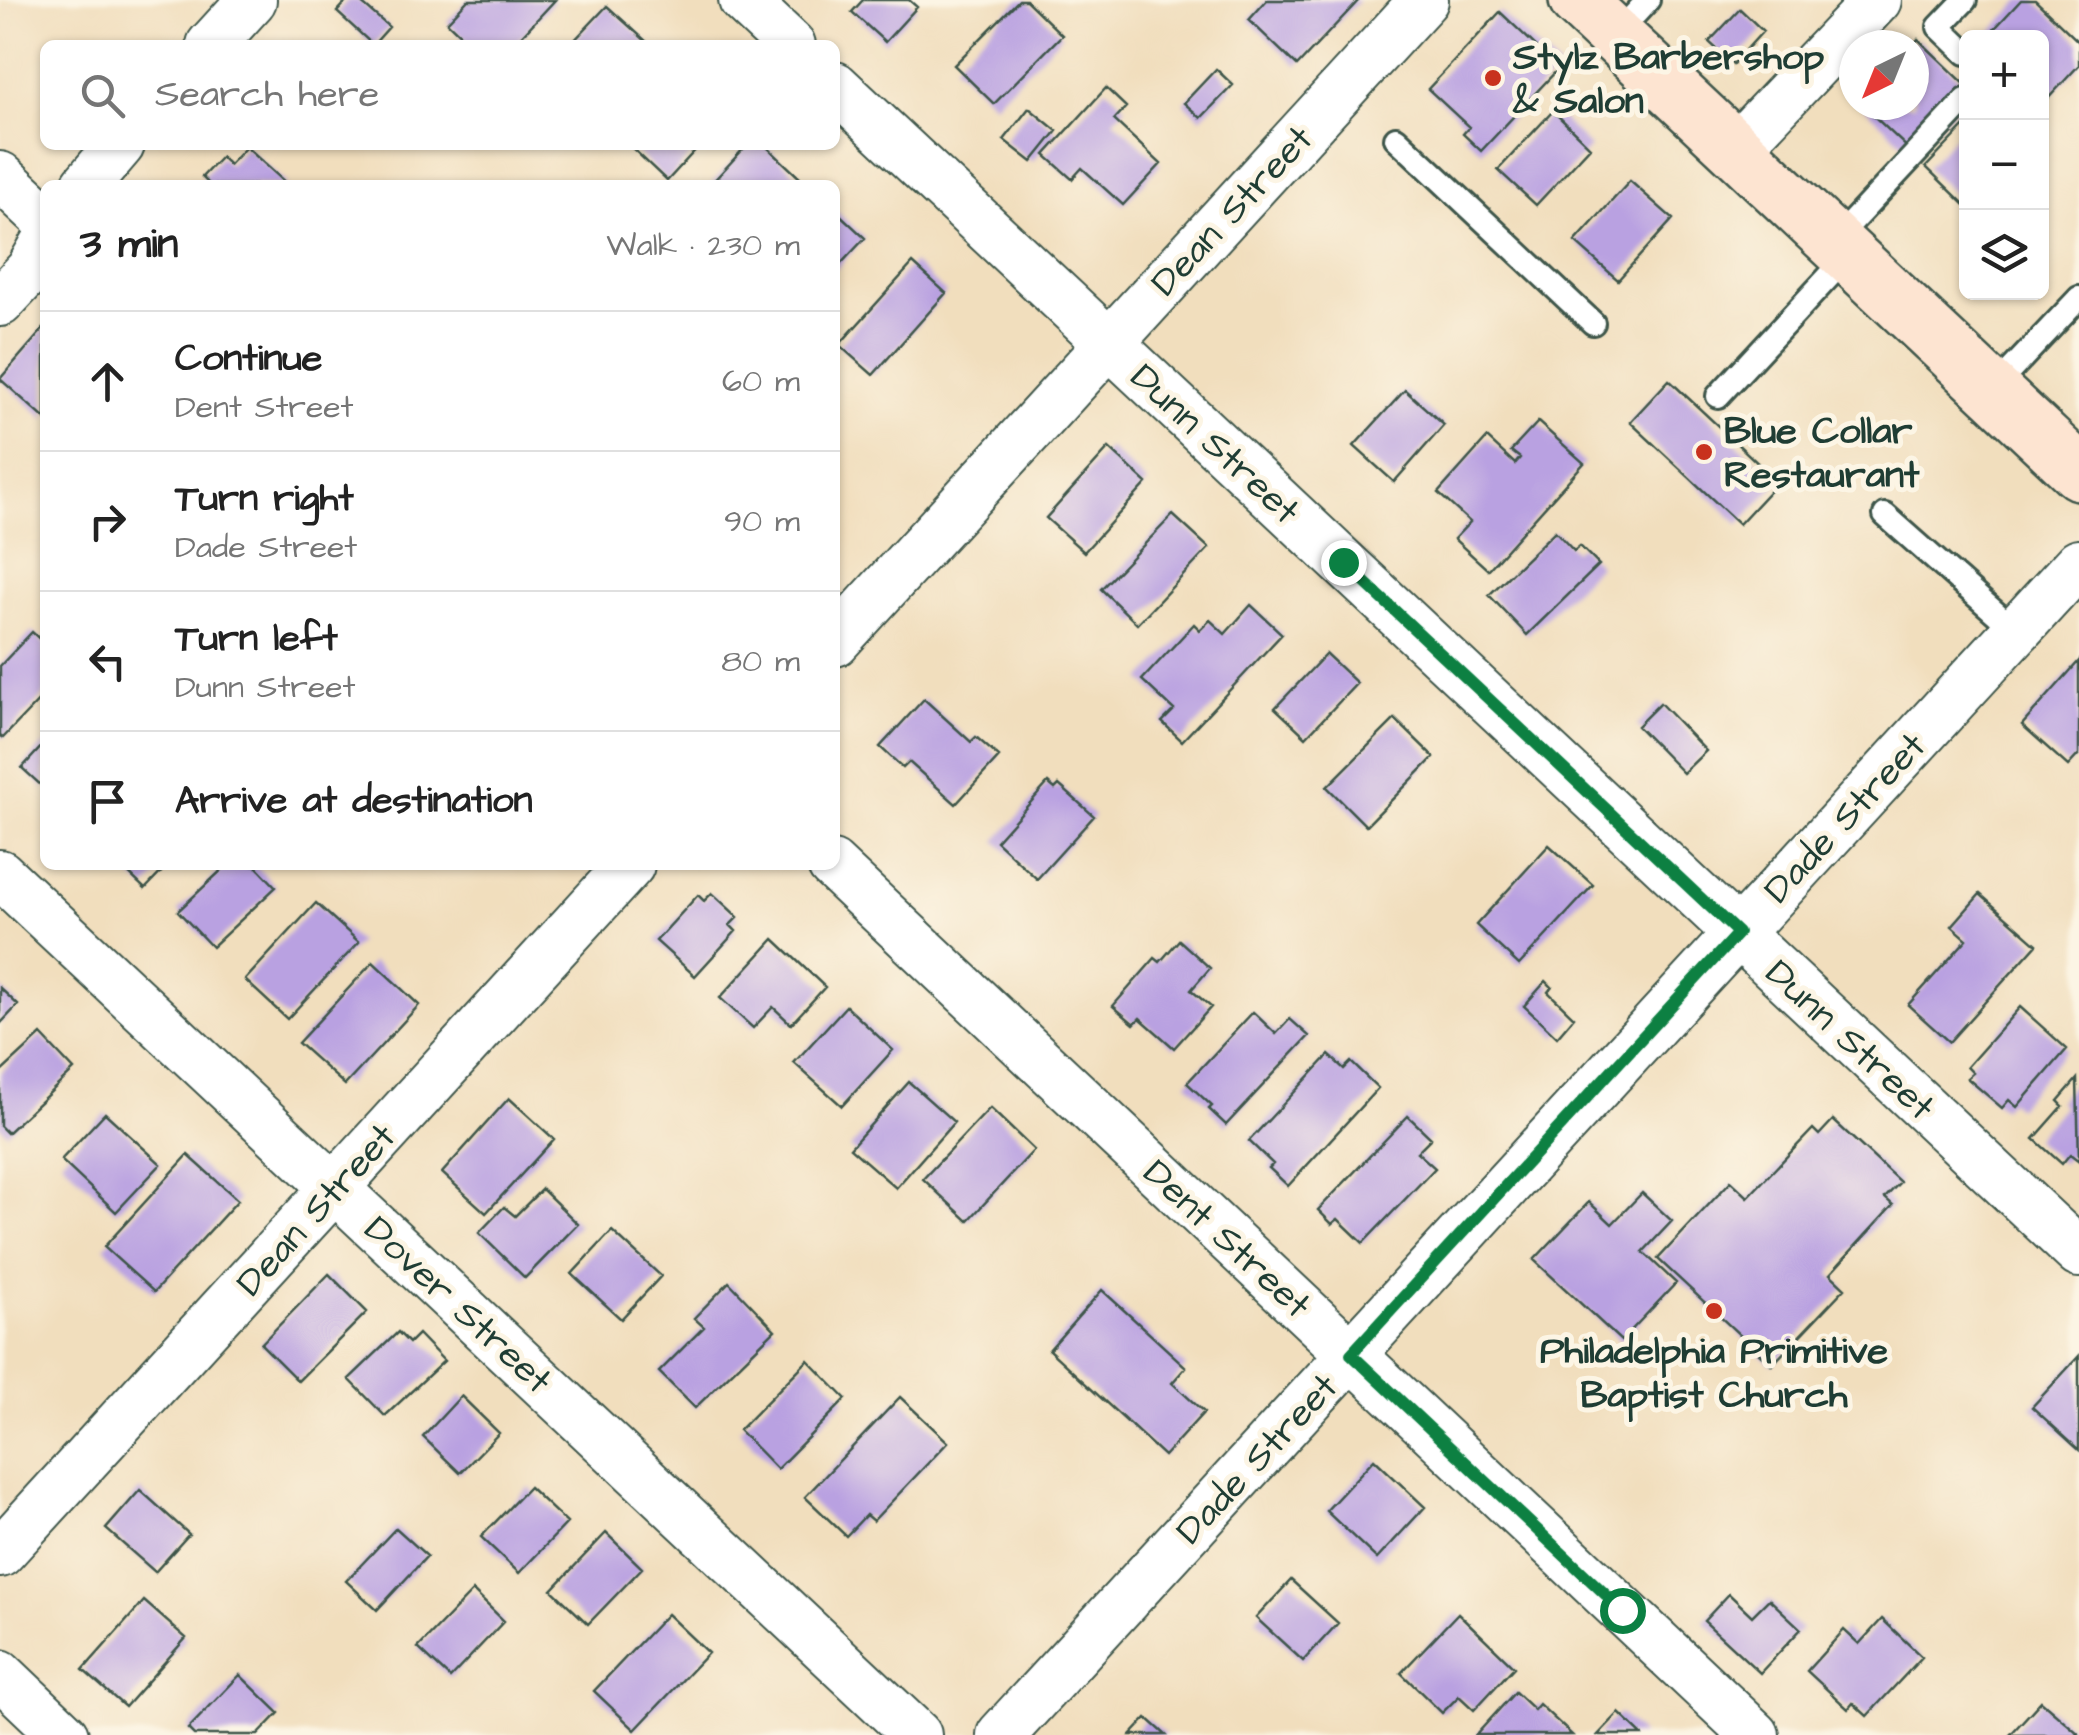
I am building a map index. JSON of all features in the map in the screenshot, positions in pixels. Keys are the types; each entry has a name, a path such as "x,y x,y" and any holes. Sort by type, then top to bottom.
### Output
{"street":[{"path":"216,40 252,0"},
{"path":"743,0 786,40"},
{"name":"Dean Street","path":"840,637 1424,0"},
{"path":"1735,149 1877,0"},
{"path":"1613,12 1735,149 2079,472"},
{"name":"Dunn Street","path":"840,91 2079,1253"},
{"path":"0,176 40,213"},
{"path":"0,302 30,270 40,253"},
{"name":"Dade Street","path":"1001,1735 2079,563"},
{"name":"Dean Street","path":"0,1553 625,870"},
{"name":"Dent Street","path":"837,870 1755,1735"},
{"name":"Dover Street","path":"0,874 917,1735"},
{"path":"0,1674 64,1735"}],"lane":[{"path":"1959,46 1939,27 1965,0"},
{"path":"1718,396 1959,108"},
{"path":"1396,138 1592,323"},
{"path":"1992,390 2079,298"},
{"path":"1884,515 2016,631"}],"building":[{"path":"348,0 358,0 389,27 377,40 368,40 337,12"},
{"path":"468,0 555,0 518,40 466,40 447,22"},
{"path":"863,0 909,0 917,7 885,42 852,12"},
{"path":"1019,0 1026,0 1062,35 994,104 954,65"},
{"path":"1267,0 1359,0 1297,66 1249,20"},
{"path":"2021,0 2035,0 2079,42 2079,65 2049,97 2049,30 1993,30"},
{"path":"607,6 645,40 575,40"},
{"path":"1740,9 1763,31 1733,64 1709,42"},
{"name":"Stylz Barbershop & Salon","path":"1500,12 1559,68 1481,151 1463,134 1469,127 1428,89"},
{"path":"1929,50 1959,78 1959,104 1913,153 1878,120 1929,120"},
{"path":"1216,69 1233,85 1201,118 1184,103"},
{"path":"1106,88 1126,107 1114,120 1161,164 1123,205 1082,168 1072,179 1045,155"},
{"path":"1029,108 1057,131 1032,162 1004,140"},
{"path":"1553,111 1590,147 1536,205 1498,170"},
{"path":"1959,132 1959,199 1926,167"},
{"path":"243,150 249,150 282,180 202,177 221,157 229,165"},
{"path":"634,150 695,150 666,180"},
{"path":"742,150 770,150 802,180 715,180"},
{"path":"1630,181 1673,219 1618,280 1575,242"},
{"path":"840,215 865,238 840,265"},
{"path":"913,263 946,293 873,375 840,344"},
{"path":"40,333 40,415 0,379"},
{"name":"Blue Collar Restaurant","path":"1669,380 1778,482 1739,524 1630,422"},
{"path":"1405,390 1444,425 1394,482 1354,446"},
{"path":"1538,422 1584,463 1488,570 1454,539 1470,522 1438,493 1487,438 1515,464 1520,458 1511,451"},
{"path":"1109,448 1147,483 1084,552 1046,518"},
{"path":"1173,515 1209,548 1137,624 1101,589"},
{"path":"1555,531 1574,551 1580,546 1599,565 1527,635 1489,595"},
{"path":"1251,605 1282,634 1182,741 1162,722 1174,710 1142,680 1194,624 1200,630 1210,620 1225,634"},
{"path":"32,632 40,639 40,699 3,738 0,736 0,666"},
{"path":"1326,654 1357,683 1306,737 1275,708"},
{"path":"2079,661 2079,754 2068,766 2022,725"},
{"path":"924,699 971,742 976,737 999,757 956,804 909,762 903,768 880,747"},
{"path":"1660,703 1706,751 1683,773 1637,726"},
{"path":"1395,719 1434,757 1366,826 1327,787"},
{"path":"40,748 40,784 22,768"},
{"path":"1048,783 1055,789 1059,785 1094,816 1037,879 996,841"},
{"path":"1549,845 1593,885 1519,965 1476,925"},
{"path":"125,870 163,870 145,889"},
{"path":"222,870 260,870 276,887 212,947 178,911"},
{"path":"712,893 738,917 730,925 736,931 695,976 656,941 698,895 704,901"},
{"path":"1980,894 2037,944 1949,1042 1908,1005 1967,939 1952,926"},
{"path":"316,903 359,942 287,1019 245,980"},
{"path":"774,939 825,987 791,1024 773,1007 753,1028 720,998"},
{"path":"1179,940 1210,968 1191,990 1211,1007 1174,1048 1140,1018 1134,1024 1113,1006 1155,958 1160,962"},
{"path":"373,962 419,1005 345,1085 298,1043"},
{"path":"1546,981 1552,987 1548,992 1574,1017 1557,1037 1524,1006"},
{"path":"0,988 18,1005 0,1024"},
{"path":"846,1006 893,1050 842,1106 794,1063"},
{"path":"2020,1007 2067,1049 2017,1107 2009,1100 2002,1108 1967,1078 1973,1073 1967,1067"},
{"path":"1253,1012 1276,1034 1290,1019 1309,1036 1226,1125 1187,1083"},
{"path":"41,1035 74,1070 7,1133 0,1126 0,1073"},
{"path":"1329,1055 1344,1069 1351,1062 1378,1088 1288,1186 1269,1168 1273,1164 1249,1141"},
{"path":"2077,1079 2079,1161 2070,1154 2062,1164 2034,1139 2063,1106 2058,1101"},
{"path":"909,1082 954,1122 896,1188 850,1148"},
{"path":"509,1098 554,1139 486,1213 442,1173"},
{"path":"990,1108 1034,1150 968,1221 923,1179"},
{"path":"105,1113 161,1164 116,1212 61,1160"},
{"path":"1408,1116 1431,1138 1417,1152 1435,1168 1363,1243 1338,1219 1332,1224 1318,1210"},
{"path":"1833,1120 1900,1182 1885,1198 1893,1205 1830,1274 1845,1288 1772,1365 1658,1259 1731,1181 1748,1197 1813,1129 1819,1135"},
{"path":"188,1155 238,1200 154,1292 104,1247"},
{"path":"542,1189 578,1224 525,1278 479,1233 504,1207 515,1216"},
{"path":"1642,1193 1672,1221 1643,1252 1676,1283 1621,1341 1534,1260 1589,1202 1612,1224"},
{"path":"612,1231 661,1276 621,1319 572,1274"},
{"path":"329,1274 367,1312 298,1381 261,1344"},
{"path":"729,1282 775,1330 695,1408 659,1372 704,1327 694,1318"},
{"path":"1102,1290 1186,1367 1172,1383 1204,1412 1164,1456 1049,1350"},
{"path":"398,1332 409,1343 418,1334 444,1361 385,1416 349,1379"},
{"path":"2079,1356 2079,1450 2032,1407"},
{"path":"808,1360 846,1399 777,1469 739,1430"},
{"path":"461,1396 499,1433 460,1473 423,1437"},
{"path":"900,1397 948,1442 873,1521 866,1515 846,1536 805,1497"},
{"path":"1374,1459 1425,1507 1377,1559 1326,1511"},
{"path":"529,1487 567,1523 519,1573 481,1537"},
{"path":"140,1490 189,1534 155,1572 106,1529"},
{"path":"396,1528 427,1556 377,1610 346,1581"},
{"path":"606,1533 642,1568 588,1624 552,1590"},
{"path":"1291,1580 1338,1623 1303,1661 1256,1618"},
{"path":"473,1591 504,1621 450,1678 418,1648"},
{"path":"1729,1594 1752,1616 1769,1599 1801,1629 1760,1673 1704,1621"},
{"path":"144,1601 186,1638 125,1707 83,1670"},
{"path":"1458,1613 1514,1667 1474,1710 1459,1696 1442,1713 1401,1673"},
{"path":"667,1614 708,1653 635,1730 594,1691"},
{"path":"1882,1619 1922,1657 1867,1716 1853,1703 1848,1709 1807,1671 1844,1630 1859,1644"},
{"path":"240,1675 279,1713 258,1735 194,1735 188,1729"},
{"path":"1515,1692 1534,1710 1539,1704 1572,1735 1476,1735"},
{"path":"2041,1701 2079,1734 2079,1735 2010,1735"},
{"path":"1619,1713 1642,1735 1598,1735"},
{"path":"1147,1718 1166,1735 1131,1735"}],"place":[{"name":"Stylz Barbershop & Salon","path":"1493,78"},
{"name":"Blue Collar Restaurant","path":"1704,452"},
{"name":"Philadelphia Primitive Baptist Church","path":"1714,1311"}],"route":[{"path":"1343,562 1738,933 1351,1354 1622,1610"}]}
